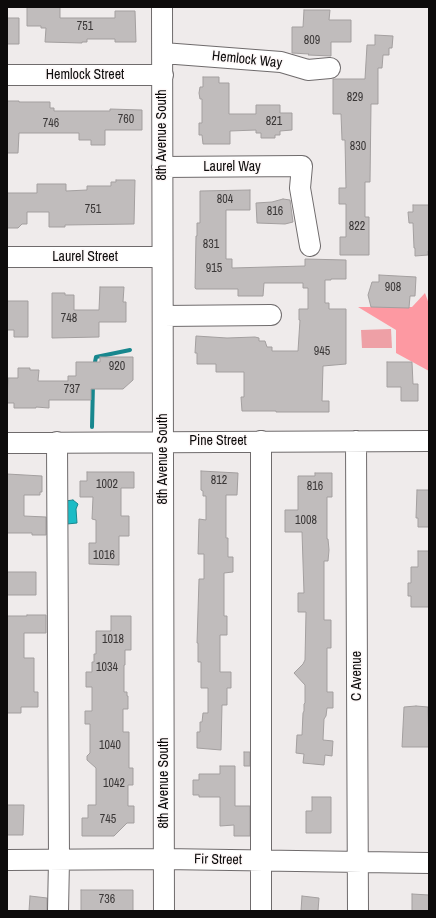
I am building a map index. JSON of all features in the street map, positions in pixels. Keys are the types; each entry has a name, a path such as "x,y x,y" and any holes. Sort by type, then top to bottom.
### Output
{"street":[{"name":"8th Avenue South","path":"162,7 164,911"},
{"name":"Hemlock Way","path":"162,53 281,62 308,70 330,68"},
{"name":"Hemlock Street","path":"7,75 163,75"},
{"name":"Laurel Way","path":"162,167 302,166 300,188 310,246"},
{"name":"Laurel Street","path":"7,257 162,257"},
{"path":"162,316 271,315"},
{"path":"261,441 261,911"},
{"name":"C Avenue","path":"356,441 358,911"},
{"name":"Pine Street","path":"7,443 429,441"},
{"path":"57,442 58,911"},
{"name":"Fir Street","path":"7,860 164,859 429,863"}],"shaded area":[{"path":"425,293 429,304 429,371 396,353 396,330 358,307 412,307"},
{"path":"391,329 392,348 362,348 361,330"}],"water":[{"path":"73,500 78,504 76,509 77,523 67,524 65,501"}],"building":[{"path":"27,7 60,7 60,18 115,18 115,11 135,11 136,42 115,42 115,39 87,39 87,42 82,43 45,42 46,28 41,28 41,26 27,26"},
{"path":"304,10 330,10 329,20 351,20 351,42 331,42 331,56 292,53 292,27 303,27"},
{"path":"7,18 19,18 19,44 7,44"},
{"path":"375,35 393,36 392,48 389,48 389,55 383,55 382,68 378,68 378,104 371,104 370,182 365,182 365,217 369,217 369,255 340,255 340,237 346,237 346,204 339,204 339,188 346,188 345,140 342,140 341,114 333,114 333,79 365,79 367,45 375,45"},
{"path":"203,77 219,77 219,83 229,83 229,114 256,114 256,105 280,105 280,113 292,113 292,130 280,131 280,135 275,135 275,138 261,138 261,133 256,133 256,130 230,131 230,144 203,144 202,135 199,135 199,123 202,123 202,99 200,99 199,93 200,87 203,87"},
{"path":"7,101 50,102 50,108 54,108 54,111 110,111 110,109 142,110 142,130 105,130 105,145 91,145 91,140 79,140 79,133 19,133 18,153 7,153"},
{"path":"116,180 135,180 134,224 65,225 65,227 49,227 49,212 27,212 27,224 22,224 18,228 7,228 7,193 37,193 37,184 66,184 66,191 87,190 87,186 111,186 111,182 116,182"},
{"path":"250,190 250,210 226,210 226,259 232,259 232,268 305,266 305,259 346,260 346,279 325,280 325,303 329,303 329,309 346,309 346,364 323,366 322,401 329,401 329,412 242,411 241,397 244,397 244,372 216,372 216,364 197,364 197,353 195,353 196,336 227,338 255,337 259,338 259,341 265,341 267,347 272,347 272,351 298,351 300,320 299,309 308,309 308,288 303,288 303,283 264,283 263,296 238,296 238,289 195,288 196,236 197,223 200,223 200,191"},
{"path":"283,199 290,200 293,222 285,224 257,223 256,203 272,202"},
{"path":"413,205 429,205 428,255 415,256 413,223 409,223 408,212 413,212"},
{"path":"379,275 416,277 415,296 410,296 409,308 371,307 368,295 372,282 379,282"},
{"path":"100,287 124,287 123,302 126,302 126,322 99,322 99,337 52,338 52,293 74,295 74,310 99,310"},
{"path":"7,301 28,301 28,337 14,337 14,330 7,330"},
{"path":"100,357 133,357 133,380 123,389 91,389 91,400 49,400 49,408 14,408 14,403 7,403 8,378 18,378 18,368 39,370 38,381 68,381 68,376 76,376 76,362 100,362"},
{"path":"387,362 412,362 413,384 418,384 418,401 401,401 401,387 387,387"},
{"path":"201,471 238,473 237,495 226,495 226,538 228,538 228,557 233,557 233,572 224,573 224,616 227,616 227,635 220,635 220,672 231,672 231,688 227,688 227,705 222,705 221,750 197,748 197,732 200,732 200,722 202,722 203,713 208,713 208,688 201,688 201,662 198,662 197,643 199,579 204,579 204,554 198,554 199,519 206,520 206,496 203,496 203,491 201,490"},
{"path":"87,472 134,472 134,488 121,488 121,516 129,516 129,536 119,536 119,565 89,564 89,543 96,543 96,520 92,519 93,497 80,497 80,481 87,481"},
{"path":"315,473 332,473 332,497 327,497 327,539 329,550 328,561 324,561 324,620 331,620 331,648 327,648 327,692 333,692 333,708 327,708 324,719 323,740 333,741 332,756 325,755 324,765 303,763 304,754 296,753 297,735 302,735 305,685 294,673 305,660 306,612 298,612 298,593 304,593 302,532 285,532 285,510 298,510 298,476 315,476"},
{"path":"7,474 42,476 42,492 40,492 40,495 24,495 24,516 46,517 46,535 32,535 32,533 7,533"},
{"path":"417,490 429,490 429,527 418,527 418,518 416,518"},
{"path":"418,551 429,551 429,607 411,607 411,596 408,596 408,583 411,583 411,567 418,567"},
{"path":"7,572 36,572 36,595 7,595"},
{"path":"46,615 46,633 24,633 24,658 34,658 34,692 38,692 38,707 21,707 21,713 7,713 7,616"},
{"path":"111,616 131,616 131,650 125,650 124,692 127,692 128,696 128,709 123,709 123,732 129,732 129,768 133,768 133,785 128,785 128,806 134,806 134,823 127,823 114,836 82,836 82,818 88,818 88,805 96,805 96,768 87,760 87,756 90,753 90,724 85,724 85,711 92,711 92,687 86,687 86,672 92,672 92,662 94,662 94,654 96,654 96,631 111,631"},
{"path":"404,707 428,707 429,747 402,747"},
{"path":"244,752 250,752 250,766 244,766"},
{"path":"220,766 235,766 235,806 250,806 250,836 234,836 234,825 220,826 220,797 199,797 199,795 193,795 193,780 199,780 199,774 220,774"},
{"path":"312,797 331,797 331,833 306,833 306,811 312,811"},
{"path":"7,805 24,805 23,835 7,835"},
{"path":"81,890 133,890 133,911 81,911"},
{"path":"412,894 429,895 429,911 412,911"},
{"path":"30,896 47,898 47,911 29,911"},
{"path":"302,896 319,898 318,911 301,911"}],"waterway":[{"path":"94,367 96,357 130,350"},
{"path":"92,427 93,384"}]}
